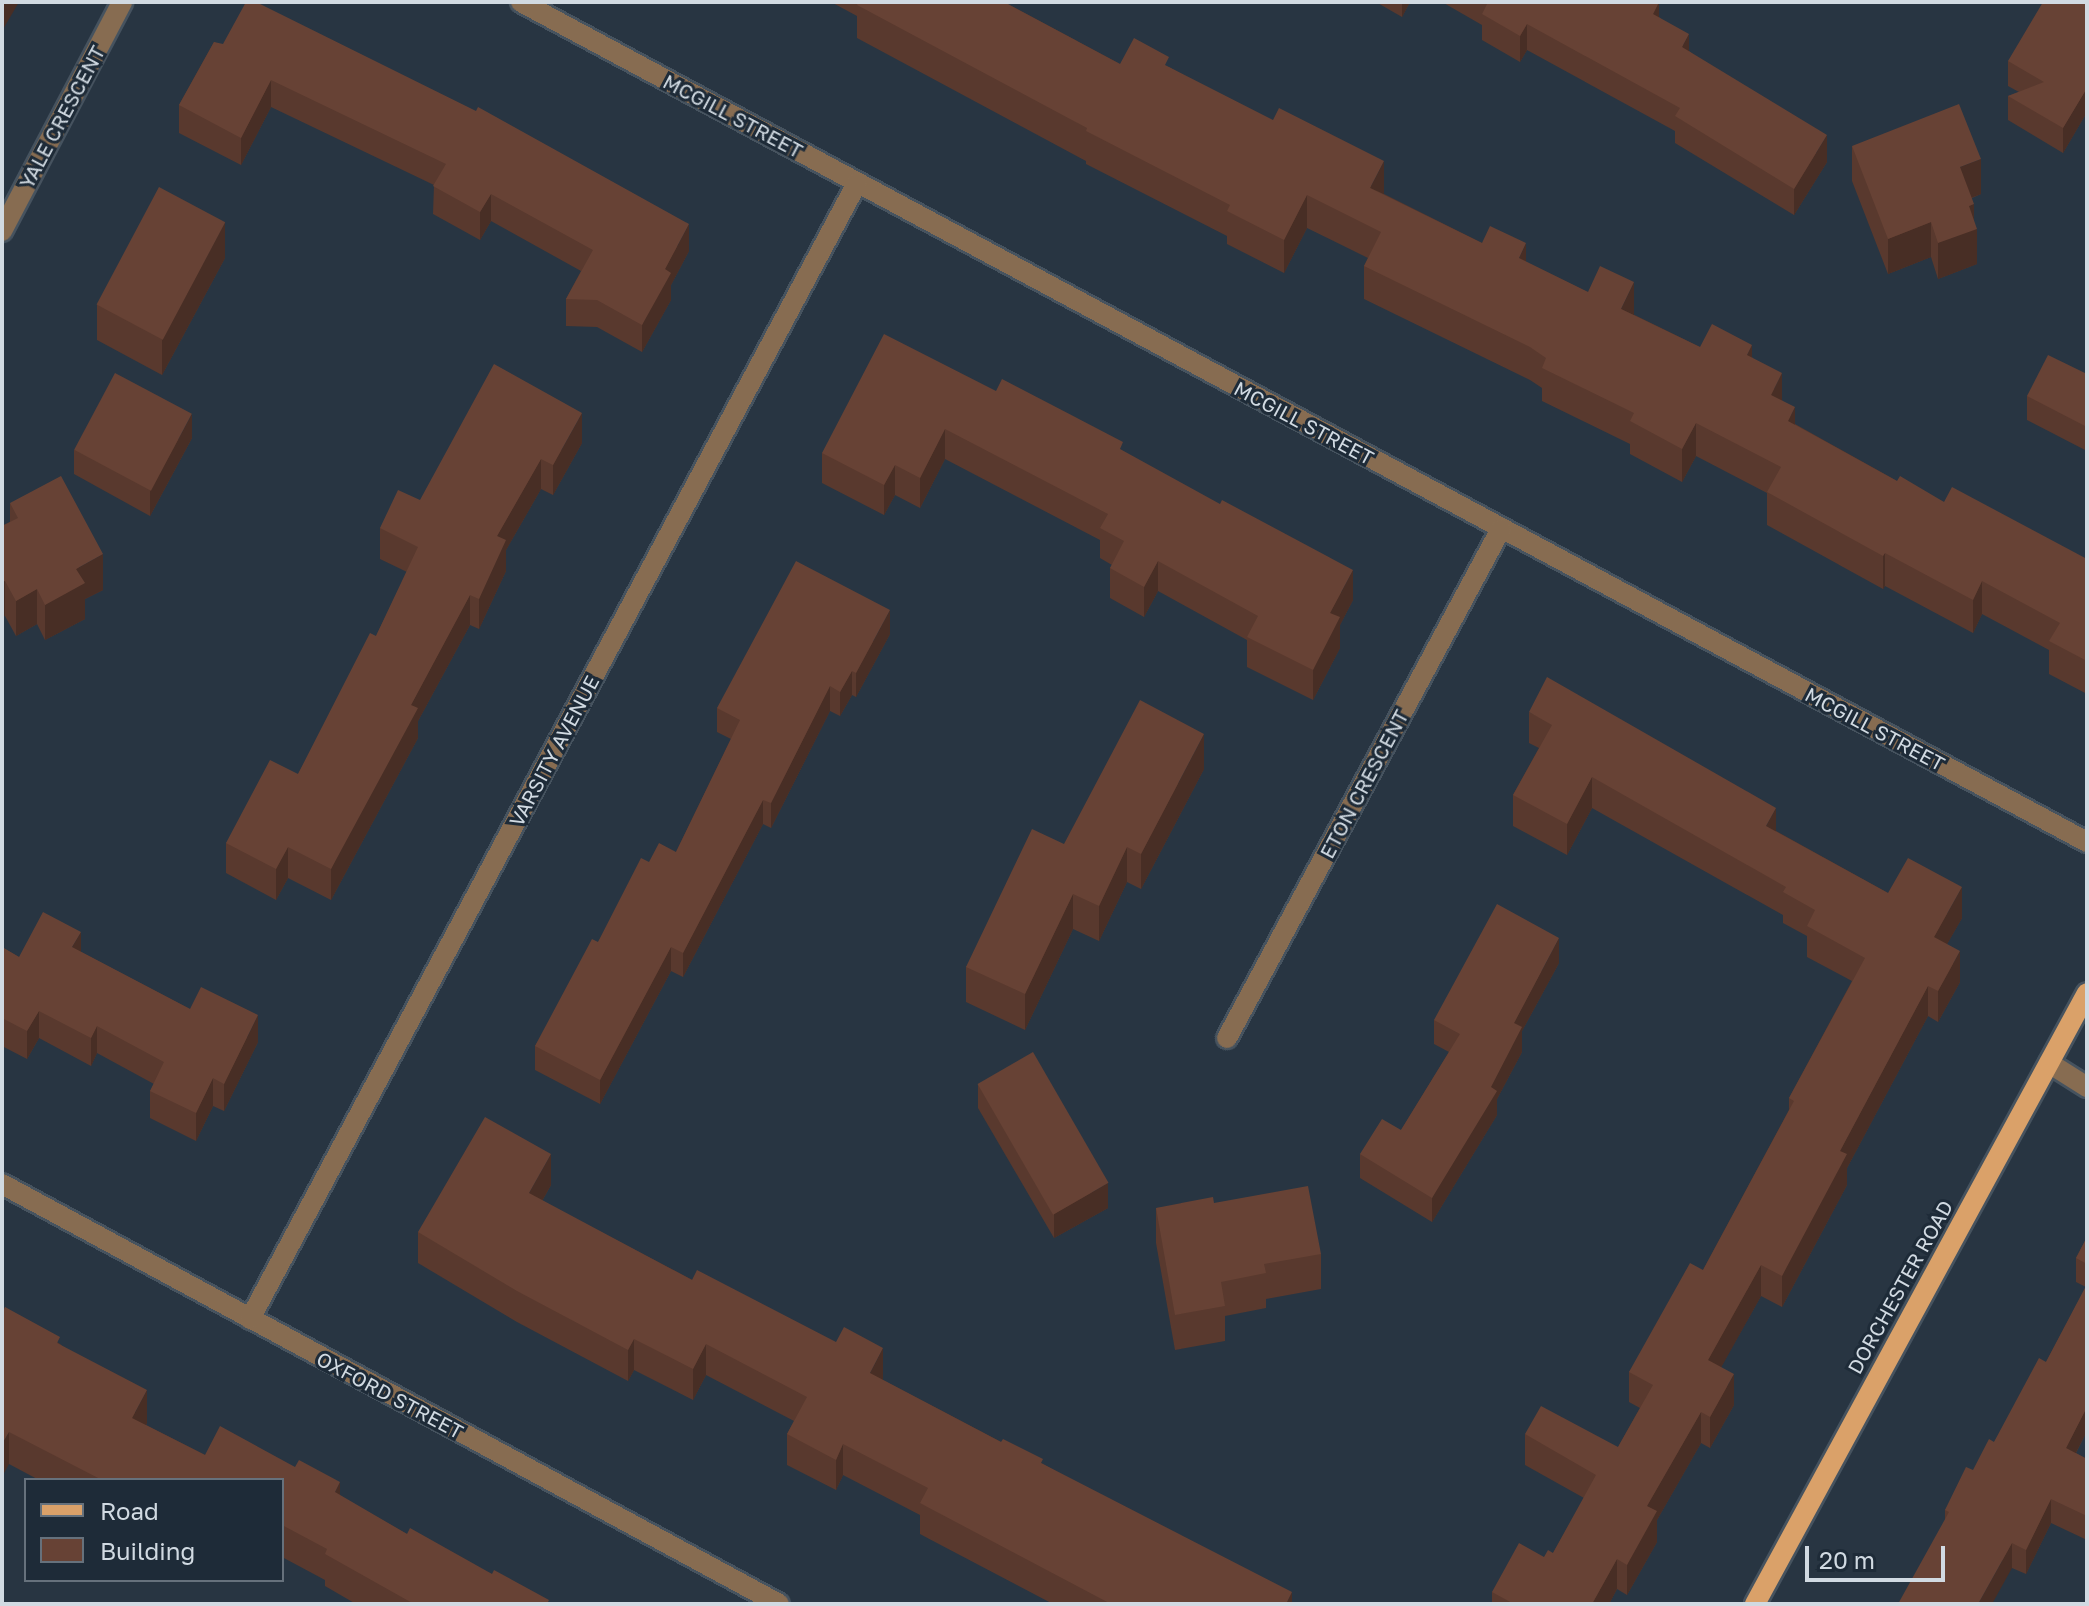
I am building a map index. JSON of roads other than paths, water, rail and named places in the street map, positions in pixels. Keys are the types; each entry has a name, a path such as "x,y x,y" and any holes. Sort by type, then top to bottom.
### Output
{"main road":[{"name":"DORCHESTER ROAD","path":"1755,1604 2087,993"}],"street":[{"name":"YALE CRESCENT","path":"2,231 122,2"},
{"name":"MCGILL STREET","path":"521,2 2087,842"},
{"name":"VARSITY AVENUE","path":"250,1319 857,183"},
{"name":"ETON CRESCENT","path":"1227,1038 1501,529"},
{"path":"2049,1063 2087,1087"},
{"name":"OXFORD STREET","path":"2,1184 779,1604"}]}
